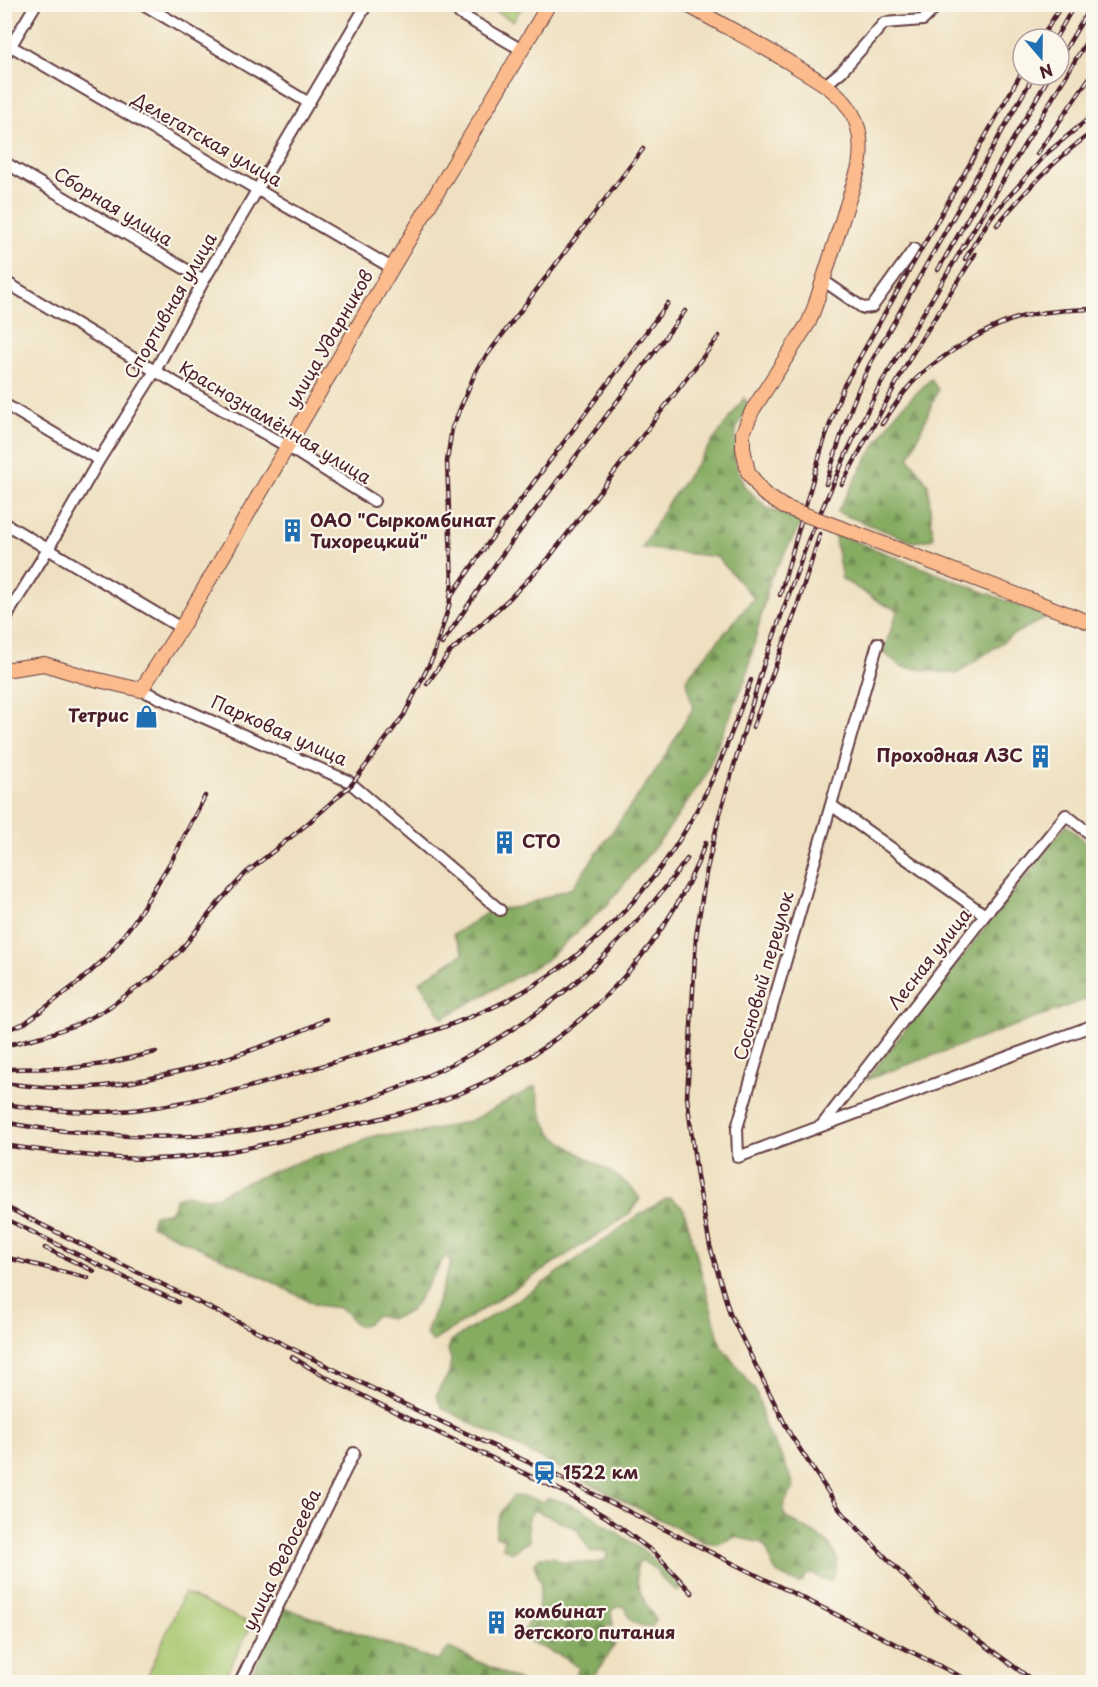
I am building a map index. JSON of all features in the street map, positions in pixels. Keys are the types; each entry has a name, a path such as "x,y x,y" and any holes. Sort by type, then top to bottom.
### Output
{"main road":[{"name":"улица Ударников","path":"141,690 181,628 549,4"},
{"path":"686,4 772,52 825,85 840,97 851,111 860,133 859,167 809,322 752,411 743,433 743,448 748,472 763,493 784,507 1094,624"},
{"name":"Парковая улица","path":"4,670 44,664 141,690"}],"street":[{"path":"4,57 8,44 36,4"},
{"path":"143,4 309,103"},
{"name":"Спортивная улица","path":"4,624 367,4"},
{"path":"453,4 460,14 522,50"},
{"path":"825,85 842,71 884,23 923,20 939,4"},
{"name":"Делегатская улица","path":"8,44 392,268"},
{"name":"Сборная улица","path":"4,162 204,280"},
{"path":"824,281 863,308 872,307 914,249"},
{"name":"Краснознамённая улица","path":"4,281 154,371 288,447 374,501"},
{"path":"4,404 99,460"},
{"path":"4,523 181,628"},
{"name":"Сосновый переулок","path":"822,1126 738,1157 737,1128 878,643"},
{"name":"Парковая улица","path":"141,690 348,781 500,910"},
{"path":"831,805 985,915"},
{"name":"Лесная улица","path":"822,1126 985,915 1066,815 1094,837"},
{"path":"822,1126 1094,1025"},
{"name":"улица Федосеева","path":"240,1683 354,1453"}],"green space":[{"path":"485,5 523,5 513,21"},
{"path":"931,379 938,390 909,458 928,484 933,539 913,542 837,512 896,413"},
{"path":"744,398 749,406 736,430 734,458 744,486 767,508 802,522 770,579 746,678 704,778 665,834 607,905 545,961 443,1018 419,982 464,953 453,935 491,910 518,907 572,888 659,766 693,708 686,679 754,598 717,557 642,548 666,506"},
{"path":"834,533 1047,617 1014,634 957,674 902,667 883,652 898,610 883,604 842,579"},
{"path":"1066,825 1093,848 1093,997 866,1080"},
{"path":"536,1086 542,1115 553,1135 625,1182 640,1199 628,1215 432,1342 426,1334 451,1262 446,1255 409,1312 390,1319 376,1316 368,1323 359,1326 339,1308 316,1305 267,1279 151,1225 154,1215 171,1211 175,1199 185,1195 217,1197 230,1189 269,1173 377,1135 412,1134 472,1120"},
{"path":"671,1198 683,1208 721,1346 755,1390 768,1434 777,1447 793,1483 794,1488 787,1498 784,1514 786,1518 821,1538 834,1551 837,1560 836,1569 830,1581 821,1579 813,1573 804,1576 803,1581 799,1583 777,1573 762,1543 735,1537 718,1544 704,1542 442,1408 436,1396 449,1374 451,1359 448,1351 451,1341 535,1289 639,1215"},
{"path":"513,1496 543,1502 549,1498 585,1511 644,1551 681,1588 678,1592 662,1579 657,1570 641,1560 636,1574 637,1582 643,1599 656,1620 652,1627 642,1626 631,1620 625,1607 621,1606 611,1611 613,1625 606,1626 602,1636 609,1643 615,1644 599,1669 586,1682 573,1682 579,1668 565,1658 531,1642 523,1633 527,1624 537,1615 541,1585 534,1564 540,1557 553,1557 563,1562 595,1563 607,1559 606,1551 591,1552 576,1528 534,1510 528,1518 529,1541 512,1552 503,1548 504,1539 496,1536 496,1530 500,1514"},
{"path":"184,1593 252,1624 222,1682 145,1682"},
{"path":"282,1607 438,1661 449,1648 522,1682 248,1682"}],"railway":[{"path":"1048,27 1062,4"},
{"path":"1062,27 1075,4"},
{"path":"1071,40 1092,4"},
{"path":"1035,1682 937,1610 840,1510 790,1434 730,1314 710,1246 697,1177 687,1097 696,937 706,873 719,817 764,663 808,541 879,387 1094,29"},
{"path":"1037,154 1094,71"},
{"path":"780,595 823,444 843,387 1013,87"},
{"path":"826,484 845,423 870,364 1027,87"},
{"path":"938,270 1043,87"},
{"path":"965,259 991,217 1047,153 1094,114"},
{"path":"997,225 1042,175 1094,131"},
{"path":"4,1046 78,1024 105,1010 154,976 180,951 219,902 246,873 306,825 352,784 404,715 433,657 449,606 452,583 447,461 452,428 475,373 643,149"},
{"path":"842,484 911,356 975,254"},
{"path":"450,598 486,546 668,303"},
{"path":"882,424 912,383 948,354 978,336 1008,321 1029,315 1094,309"},
{"path":"442,644 501,556 685,311"},
{"path":"427,684 449,653 509,599 548,559 719,336"},
{"path":"753,727 795,613 820,534"},
{"path":"4,1104 55,1110 107,1112 174,1104 239,1090 440,1028 506,1001 537,984 566,964 619,917 643,891 664,862 684,833 708,788 751,680"},
{"path":"4,1031 25,1023 79,982 107,957 135,920 173,858 205,796"},
{"path":"4,1145 116,1158 153,1159 195,1156 257,1146 367,1122 446,1099 489,1080 530,1057 568,1029 603,998 635,964 663,926 687,885 706,842"},
{"path":"4,1122 47,1129 125,1136 212,1135 280,1124 338,1109 379,1095 458,1061 496,1040 566,990 622,938 687,859"},
{"path":"4,1083 50,1088 77,1088 148,1079 242,1053 277,1041 327,1019"},
{"path":"4,1069 72,1068 104,1064 156,1052"},
{"path":"4,1206 412,1408 547,1471 972,1682"},
{"path":"4,1218 178,1302"},
{"path":"45,1248 94,1271"},
{"path":"4,1257 88,1278"},
{"path":"292,1357 322,1375 407,1418 564,1492 606,1517 656,1554 692,1593"}],"place":[{"name":"ОАО \"Сыркомбинат Тихорецкий\"","path":"292,531"},
{"name":"Тетрис","path":"147,716"},
{"name":"Проходная ЛЗС","path":"1041,756"},
{"name":"СТО","path":"504,842"},
{"name":"1522 км","path":"545,1473"},
{"name":"комбинат детского питания","path":"496,1622"}]}
